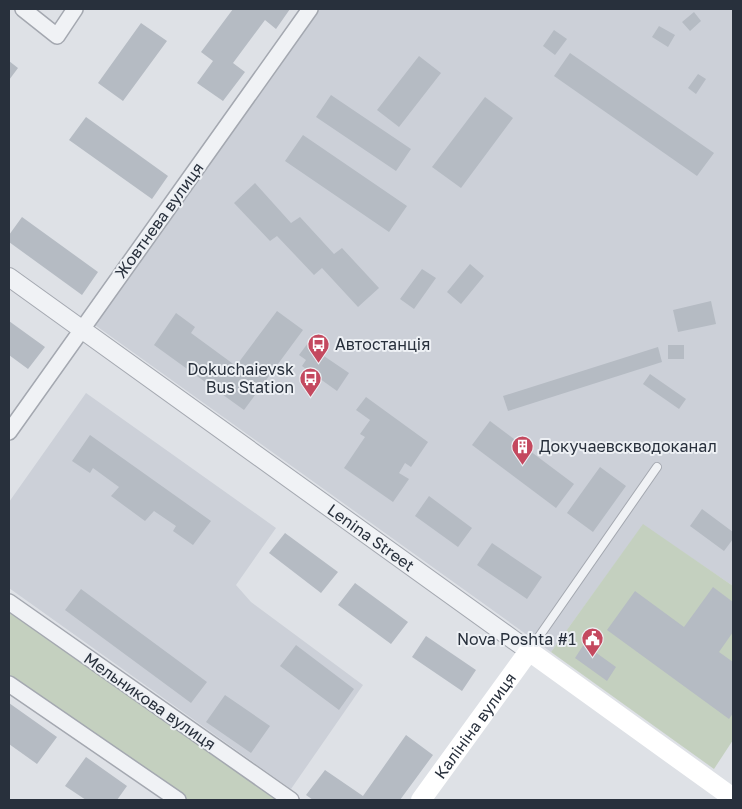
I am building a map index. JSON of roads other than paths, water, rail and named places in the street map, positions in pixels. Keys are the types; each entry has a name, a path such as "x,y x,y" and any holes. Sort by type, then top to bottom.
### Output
{"main road":[{"name":"Lenina Street","path":"529,651 733,798"},
{"name":"Калініна вулиця","path":"421,800 529,651"}],"street":[{"path":"23,9 57,36 75,9"},
{"name":"Жовтнева вулиця","path":"9,432 310,9"},
{"name":"Lenina Street","path":"9,277 529,651"},
{"name":"Мельникова вулиця","path":"9,602 291,800"},
{"path":"9,684 178,800"}],"lane":[{"path":"529,651 657,467"}],"place":[{"name":"Автостанція","path":"319,363"},
{"name":"Dokuchaievsk Bus Station","path":"310,397"},
{"name":"Докучаевскводоканал","path":"523,465"},
{"name":"Nova Poshta #1","path":"592,658"}]}
